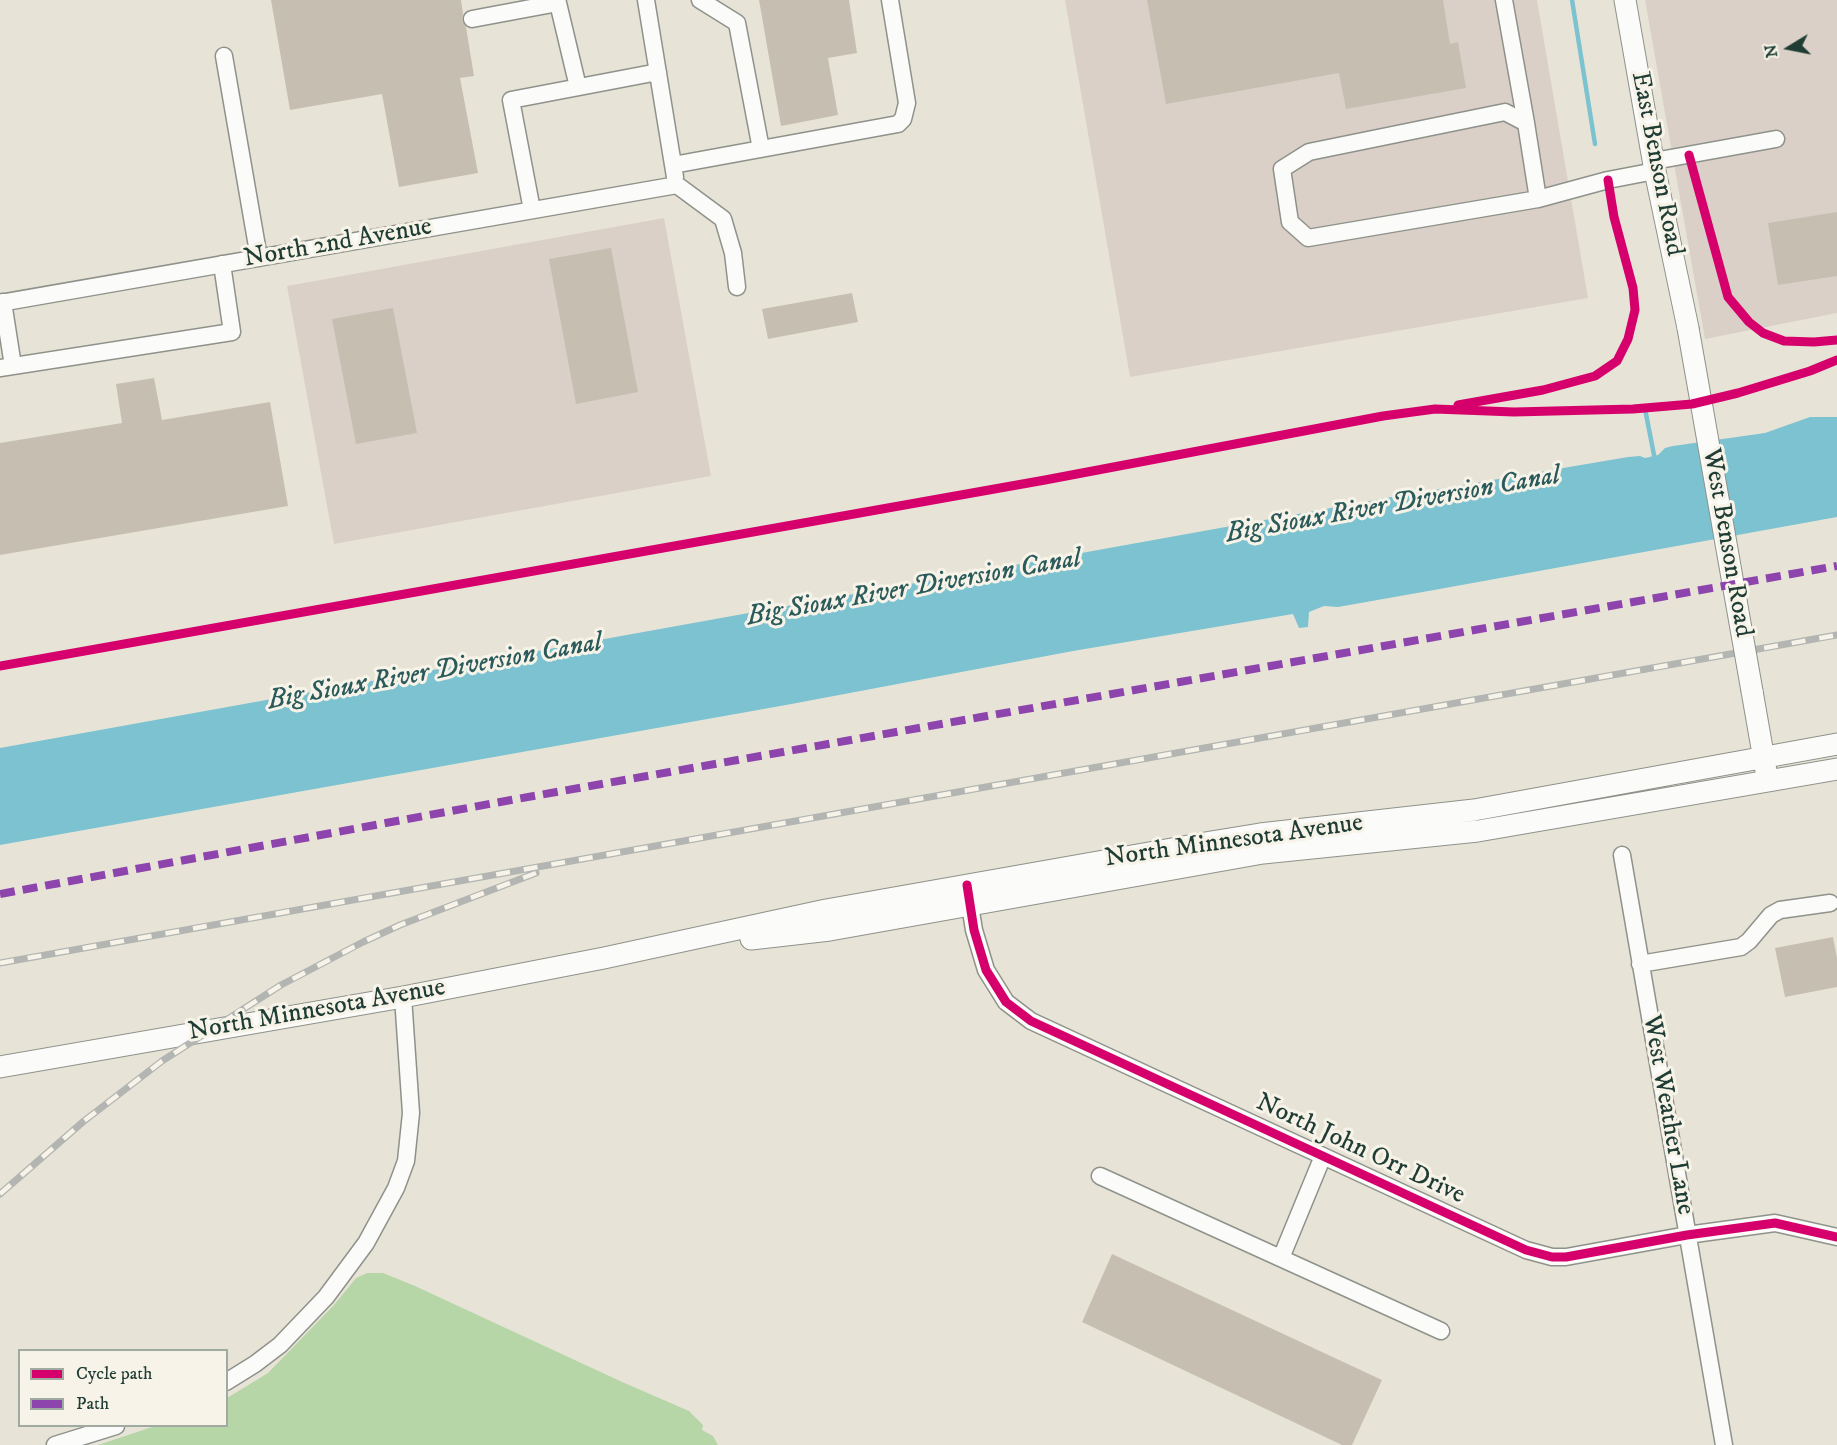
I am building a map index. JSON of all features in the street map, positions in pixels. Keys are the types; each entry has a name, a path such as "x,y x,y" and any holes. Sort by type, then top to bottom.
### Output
{"main road":[{"name":"East Benson Road","path":"1625,0 1654,166 1688,328"},
{"name":"West Benson Road","path":"1688,328 1763,758"},
{"name":"North Minnesota Avenue","path":"969,895 1260,834 1474,810 1837,744"},
{"path":"1763,758 1768,782"},
{"name":"North Minnesota Avenue","path":"0,1067 403,997 826,910 969,895 1263,853 1478,831 1837,770"}],"street":[{"path":"646,0 676,185 723,219 733,253 737,287"},
{"path":"700,0 737,23 761,149"},
{"path":"673,165 898,124 903,119 907,104 890,0"},
{"path":"1504,0 1538,199"},
{"path":"472,19 558,2 578,87"},
{"path":"224,56 260,258"},
{"path":"532,210 511,100 658,72"},
{"path":"1526,123 1505,112 1308,152 1282,169 1290,222 1308,238 1538,199 1654,166 1776,139"},
{"name":"North 2nd Avenue","path":"2,303 676,185"},
{"path":"2,303 7,368 232,332 222,264"},
{"name":"West Weather Lane","path":"1622,855 1724,1445"},
{"name":"North John Orr Drive","path":"969,895 978,947 986,970 996,988 1017,1012 1031,1021 1526,1250 1566,1257 1775,1222 1837,1237"},
{"path":"1640,964 1741,947 1771,915 1780,910 1830,903"},
{"path":"228,1381 280,1345 326,1297 366,1244 396,1188 406,1161 411,1113 403,997"},
{"path":"1281,1258 1323,1156"},
{"path":"1100,1176 1441,1331"},
{"path":"55,1445 110,1427"}],"shaded area":[{"path":"1065,0 1537,0 1588,298 1130,377"},
{"path":"1645,0 1837,0 1837,313 1705,339"},
{"path":"664,218 711,476 334,544 287,286"}],"green space":[{"path":"367,1273 383,1273 689,1411 703,1425 702,1430 713,1436 718,1445 98,1445 152,1427 228,1427 228,1397 268,1373 334,1305 356,1278"}],"water":[{"name":"Big Sioux River Diversion Canal","path":"1810,417 1837,417 1837,517 1338,607 1324,606 1309,612 1308,627 1299,628 1293,614 1073,651 786,705 0,845 0,748 1392,497 1628,457 1645,458 1658,455 1665,448 1673,446 1765,433"}],"building":[{"path":"271,0 461,0 462,20 466,27 474,76 460,78 478,173 399,187 382,94 290,110"},
{"path":"759,0 849,0 857,53 828,58 838,115 781,126"},
{"path":"1147,0 1443,0 1450,44 1458,42 1466,88 1346,109 1339,73 1166,104"},
{"path":"1837,212 1837,276 1778,285 1768,223"},
{"path":"611,248 638,392 576,404 549,259"},
{"path":"852,293 858,322 768,339 762,309"},
{"path":"393,308 417,433 356,444 332,319"},
{"path":"154,378 162,420 270,402 288,506 0,555 0,443 122,423 116,384"},
{"path":"1833,937 1837,958 1837,987 1785,997 1775,948"},
{"path":"1112,1254 1382,1380 1352,1445 1342,1445 1082,1322"}],"waterway":[{"path":"1572,0 1595,144"},
{"path":"1645,409 1655,460"}],"railway":[{"path":"0,963 1837,635"},
{"path":"0,1194 84,1121 162,1061 281,985 400,925 536,873"}],"marked path":[{"path":"0,894 511,800 1837,566"}],"cycle path":[{"path":"1689,155 1728,297 1749,322 1763,333 1784,341 1837,340"},
{"path":"1458,405 1543,390 1595,376 1617,361 1628,339 1635,310 1633,288 1614,217 1608,180"},
{"path":"0,666 1045,480 1383,416 1435,409 1514,412 1633,409 1692,404 1738,393 1810,371 1837,360"},
{"path":"967,885 974,930 986,970 1006,1002 1031,1021 1526,1250 1552,1257 1566,1257 1687,1235 1775,1223 1837,1237"}]}
